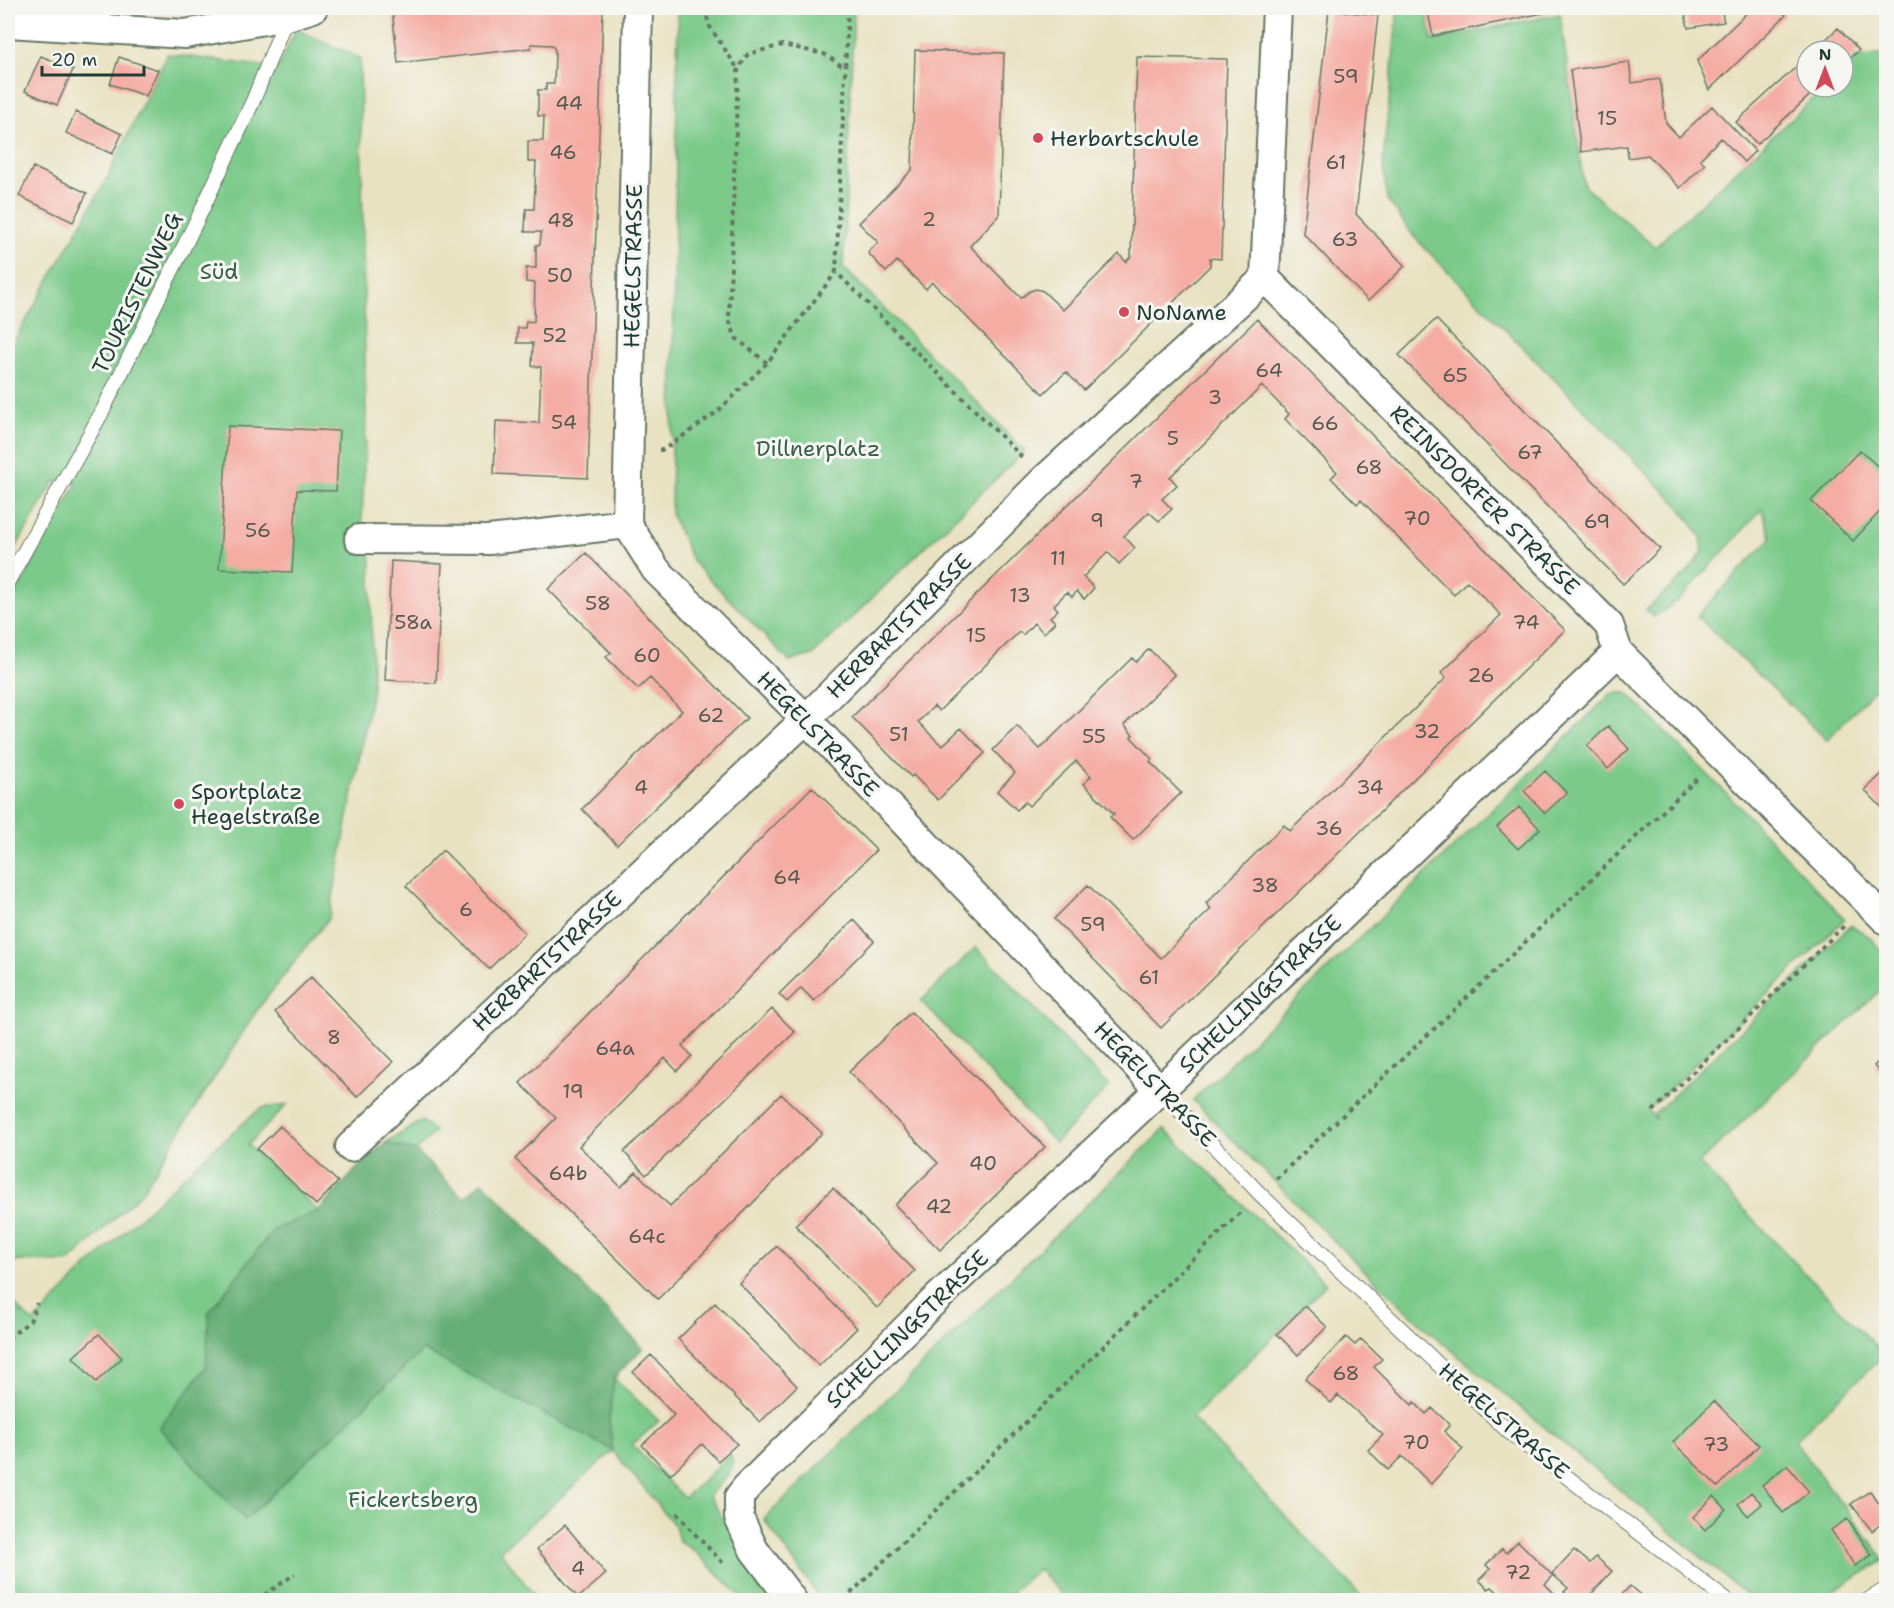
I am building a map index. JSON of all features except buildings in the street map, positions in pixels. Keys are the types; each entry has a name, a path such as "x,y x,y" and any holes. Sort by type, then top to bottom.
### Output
{"street":[{"name":"HEGELSTRASSE","path":"638,8 627,524 656,570 806,719 1160,1090"},
{"path":"1265,279 1277,8"},
{"path":"8,23 185,34 300,12"},
{"name":"HERBARTSTRASSE","path":"350,1147 806,719 1044,479 1265,279"},
{"name":"REINSDORFER STRASSE","path":"1265,279 1609,625 1618,652 1877,911"},
{"path":"359,539 489,540 627,524"},
{"name":"SCHELLINGSTRASSE","path":"792,1600 754,1550 739,1518 739,1497 746,1488 932,1303 1160,1090 1618,652"}],"lane":[{"name":"TOURISTENWEG","path":"8,581 102,412 253,101 300,12"},
{"name":"HEGELSTRASSE","path":"1160,1090 1260,1194 1509,1432 1726,1600"},
{"path":"1868,1600 1887,1589"}],"path":[{"path":"704,8 710,27 738,69"},
{"path":"629,453 663,450 717,412 767,363 836,272 848,8"},
{"path":"767,363 736,338 729,320 738,69 748,54 783,45 824,54 845,68"},
{"path":"836,272 1044,479"},
{"path":"844,1600 1260,1194 1721,755"},
{"path":"1653,1111 1877,911"},
{"path":"8,1338 30,1321 37,1303"},
{"path":"677,1513 730,1571"},
{"path":"256,1600 295,1574"}],"green space":[{"name":"Dillnerplatz","path":"678,8 854,8 843,267 1025,451 813,655 789,661 693,562 671,514"},
{"path":"1398,8 1426,8 1432,40 1560,14 1584,186 1655,247 1812,99 1855,99 1855,58 1886,54 1886,677 1827,740 1697,616 1771,538 1762,509 1682,597 1654,617 1646,610 1687,573 1703,552 1701,537 1680,507 1415,238 1387,199 1383,162"},
{"name":"Sportplatz Hegelstraße","path":"296,29 360,58 366,418 362,520 371,559 372,691 329,918 257,1010 142,1192 69,1262 8,1261 8,608 77,483 54,482 8,561 8,352 104,184 167,54 278,68"},
{"path":"1612,693 1627,693 1733,800 1845,919 1648,1110 1655,1119 1655,1113 1851,925 1870,937 1886,957 1886,985 1699,1163 1884,1355 1794,1441 1885,1560 1819,1600 1759,1600 1748,1596 1432,1334 1353,1260 1193,1100"},
{"path":"976,947 1109,1087 1055,1143 921,1001"},
{"name":"Fickertsberg","path":"287,1105 248,1145 318,1211 273,1230 209,1312 206,1367 159,1428 245,1520 423,1350 612,1450 609,1421 614,1378 659,1421 632,1445 684,1498 730,1455 733,1462 729,1474 709,1496 775,1600 745,1600 693,1550 679,1541 675,1526 613,1451 500,1551 538,1600 8,1600 8,1298 33,1323 87,1267 202,1159 261,1108"},
{"path":"422,1121 435,1131 416,1151 385,1143"},
{"path":"1164,1129 1326,1284 1192,1418 1365,1600 1067,1600 1038,1569 1003,1600 821,1600 764,1519"},
{"path":"385,1143 416,1151 464,1198 482,1181 643,1348 614,1378 609,1421 613,1450 423,1350 245,1520 159,1428 206,1367 209,1312 273,1230 318,1211 362,1163"}],"place":[{"name":"Herbartschule","path":"1038,138"},
{"name":"NoName","path":"1124,312"},
{"name":"Sportplatz Hegelstraße","path":"179,804"}],"park label":[{"name":"Süd","path":"219,271"}]}
